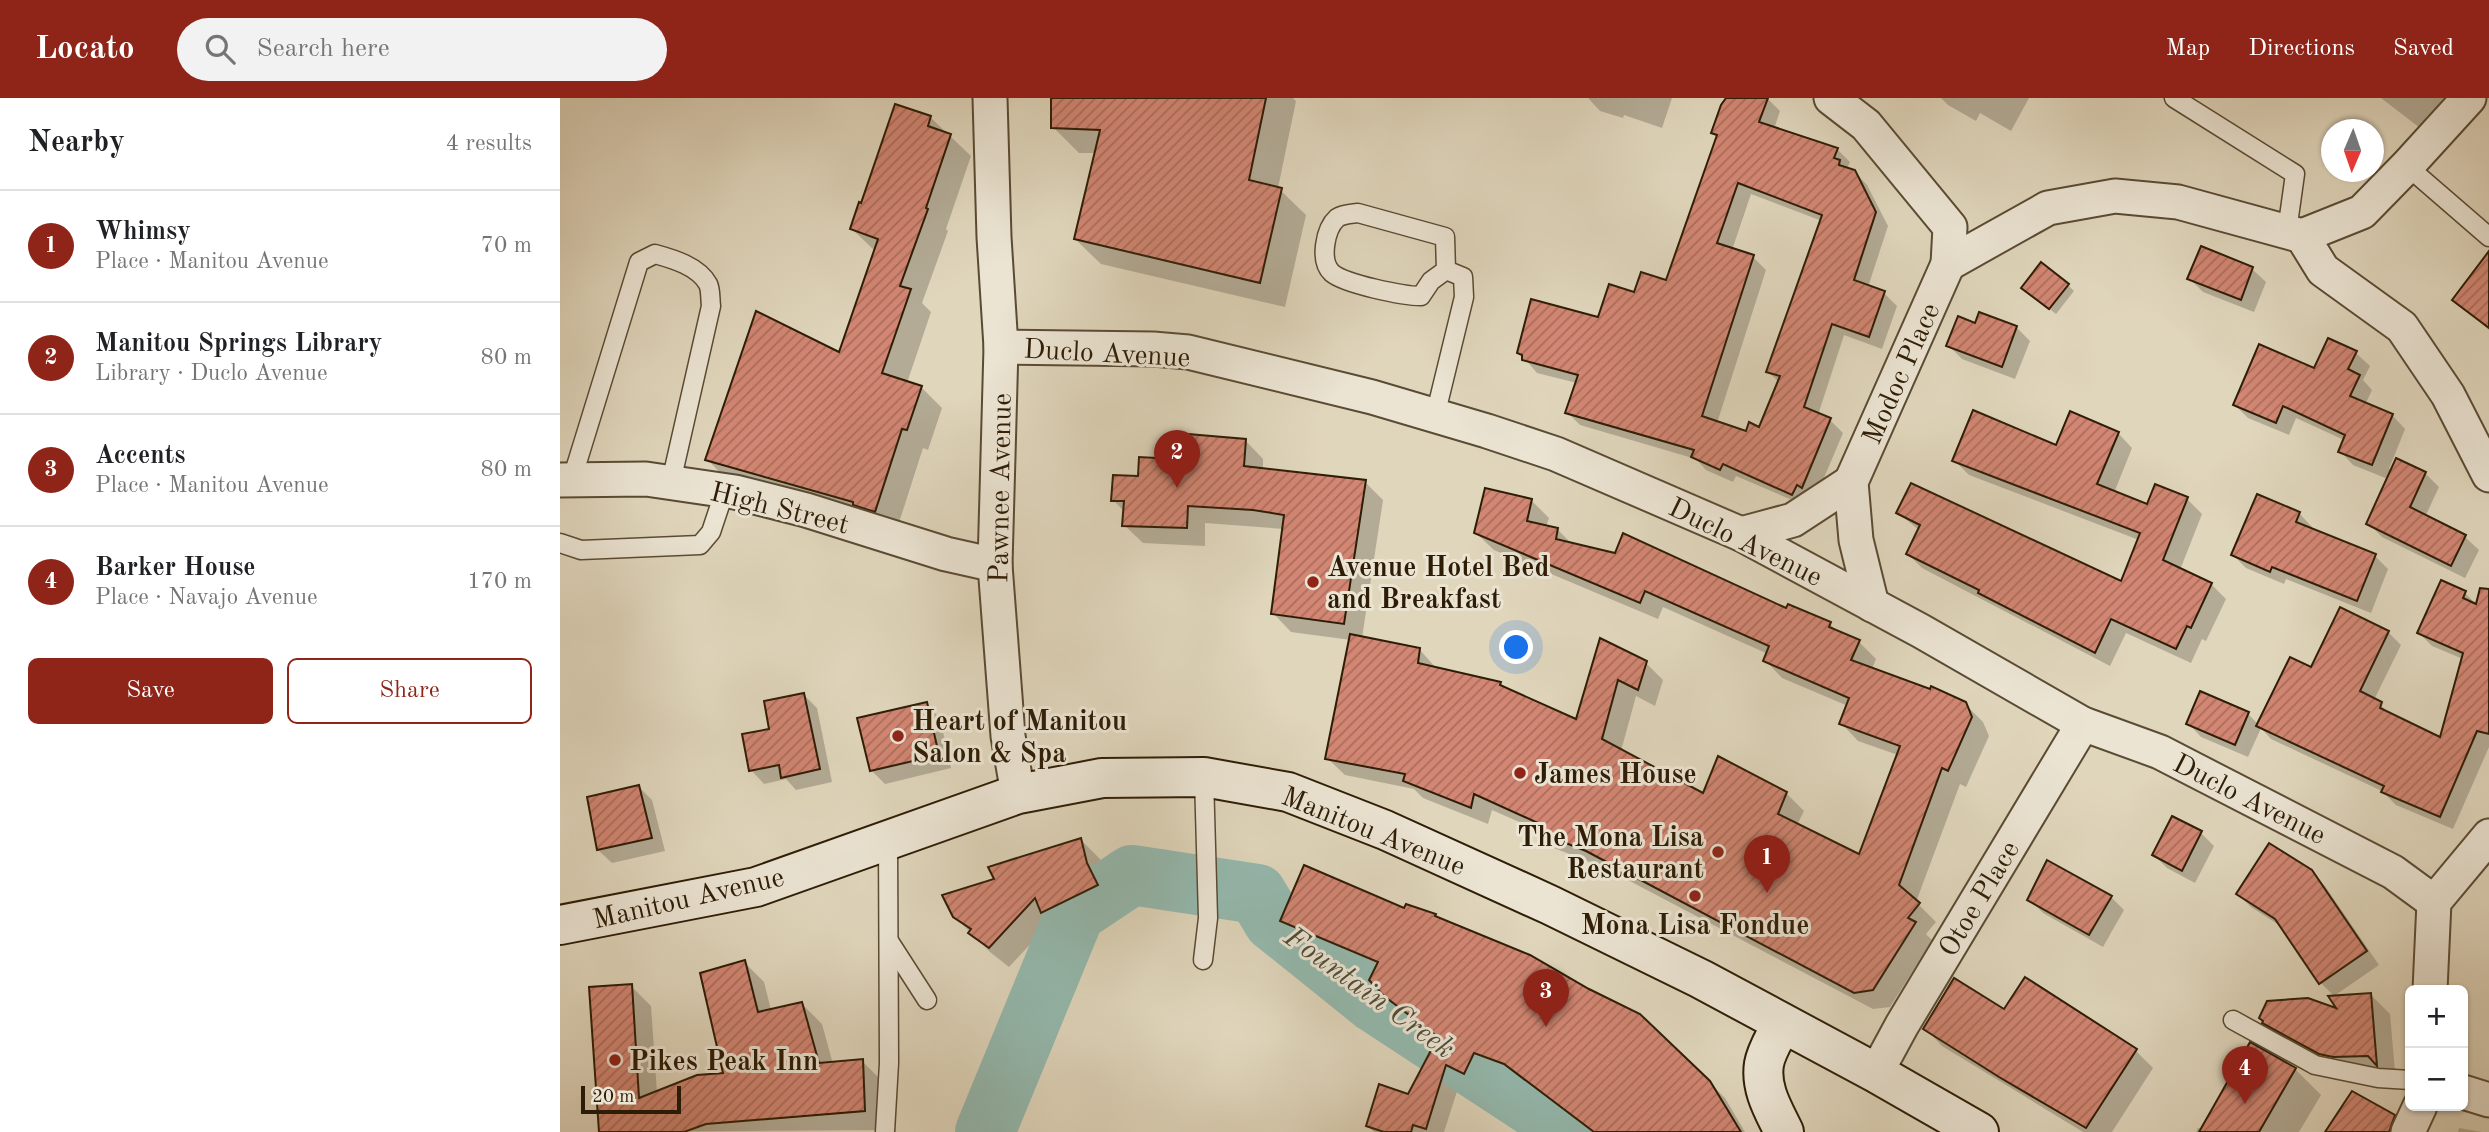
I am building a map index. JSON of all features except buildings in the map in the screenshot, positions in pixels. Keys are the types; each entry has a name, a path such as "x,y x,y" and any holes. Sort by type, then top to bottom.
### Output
{"main road":[{"name":"Manitou Avenue","path":"560,925 756,887 1018,794 1102,778 1204,777 1288,792 1385,830 1562,911 1701,979 1979,1132"},
{"path":"1782,1023 1764,1063 1764,1072 1765,1092 1784,1132"}],"street":[{"name":"Pawnee Avenue","path":"990,98 994,237 1001,347 995,565 1008,736 1018,794"},
{"path":"1831,98 1866,125 1950,227 1948,264"},
{"path":"1948,264 2048,208 2115,196 2178,202 2294,234 2362,212 2469,98"},
{"path":"2294,234 2323,270 2402,327 2448,395 2489,475"},
{"name":"Modoc Place","path":"1872,605 1856,540 1851,482 1948,264"},
{"name":"Duclo Avenue","path":"1001,347 1188,352 1372,397 1556,454 1741,534 2083,724 2160,752 2393,872 2434,902"},
{"name":"High Street","path":"566,480 646,479 725,490 806,510 946,554 995,565"},
{"path":"1741,534 1793,520 1851,482"},
{"name":"Otoe Place","path":"1876,1073 1902,1025 2083,724"},
{"path":"2430,985 2434,902 2489,836"},
{"path":"2468,1094 2489,1100"},
{"path":"2408,1132 2418,1111"}],"lane":[{"path":"2174,98 2295,174 2294,234"},
{"path":"2407,166 2489,237"},
{"path":"1358,213 1445,237 1446,270 1432,281 1421,296 1409,296 1342,279 1330,271 1325,261 1331,225 1340,215 1358,213"},
{"path":"566,480 639,262 655,254 699,272 709,286 710,306 671,482"},
{"path":"1435,416 1464,297 1463,278 1446,270"},
{"path":"560,543 581,550 700,545 711,532 725,490"},
{"path":"1203,960 1209,918 1204,777"},
{"path":"885,1132 889,1063 888,840"},
{"path":"888,940 927,1000"},
{"path":"2233,1020 2315,1065 2378,1078 2405,1080"}],"waterway":[{"name":"Fountain Creek","path":"985,1132 1075,913 1132,875 1257,894 1273,921 1375,1003 1572,1132"}],"place":[{"name":"Manitou Springs Library","path":"1177,488"},
{"name":"Avenue Hotel Bed and Breakfast","path":"1313,582"},
{"name":"Heart of Manitou Salon & Spa","path":"898,736"},
{"name":"James House","path":"1520,773"},
{"name":"The Mona Lisa Restaurant","path":"1718,852"},
{"name":"Whimsy","path":"1767,893"},
{"name":"Mona Lisa Fondue","path":"1695,896"},
{"name":"Accents","path":"1546,1027"},
{"name":"Pikes Peak Inn","path":"615,1060"},
{"name":"Barker House","path":"2245,1104"}]}
